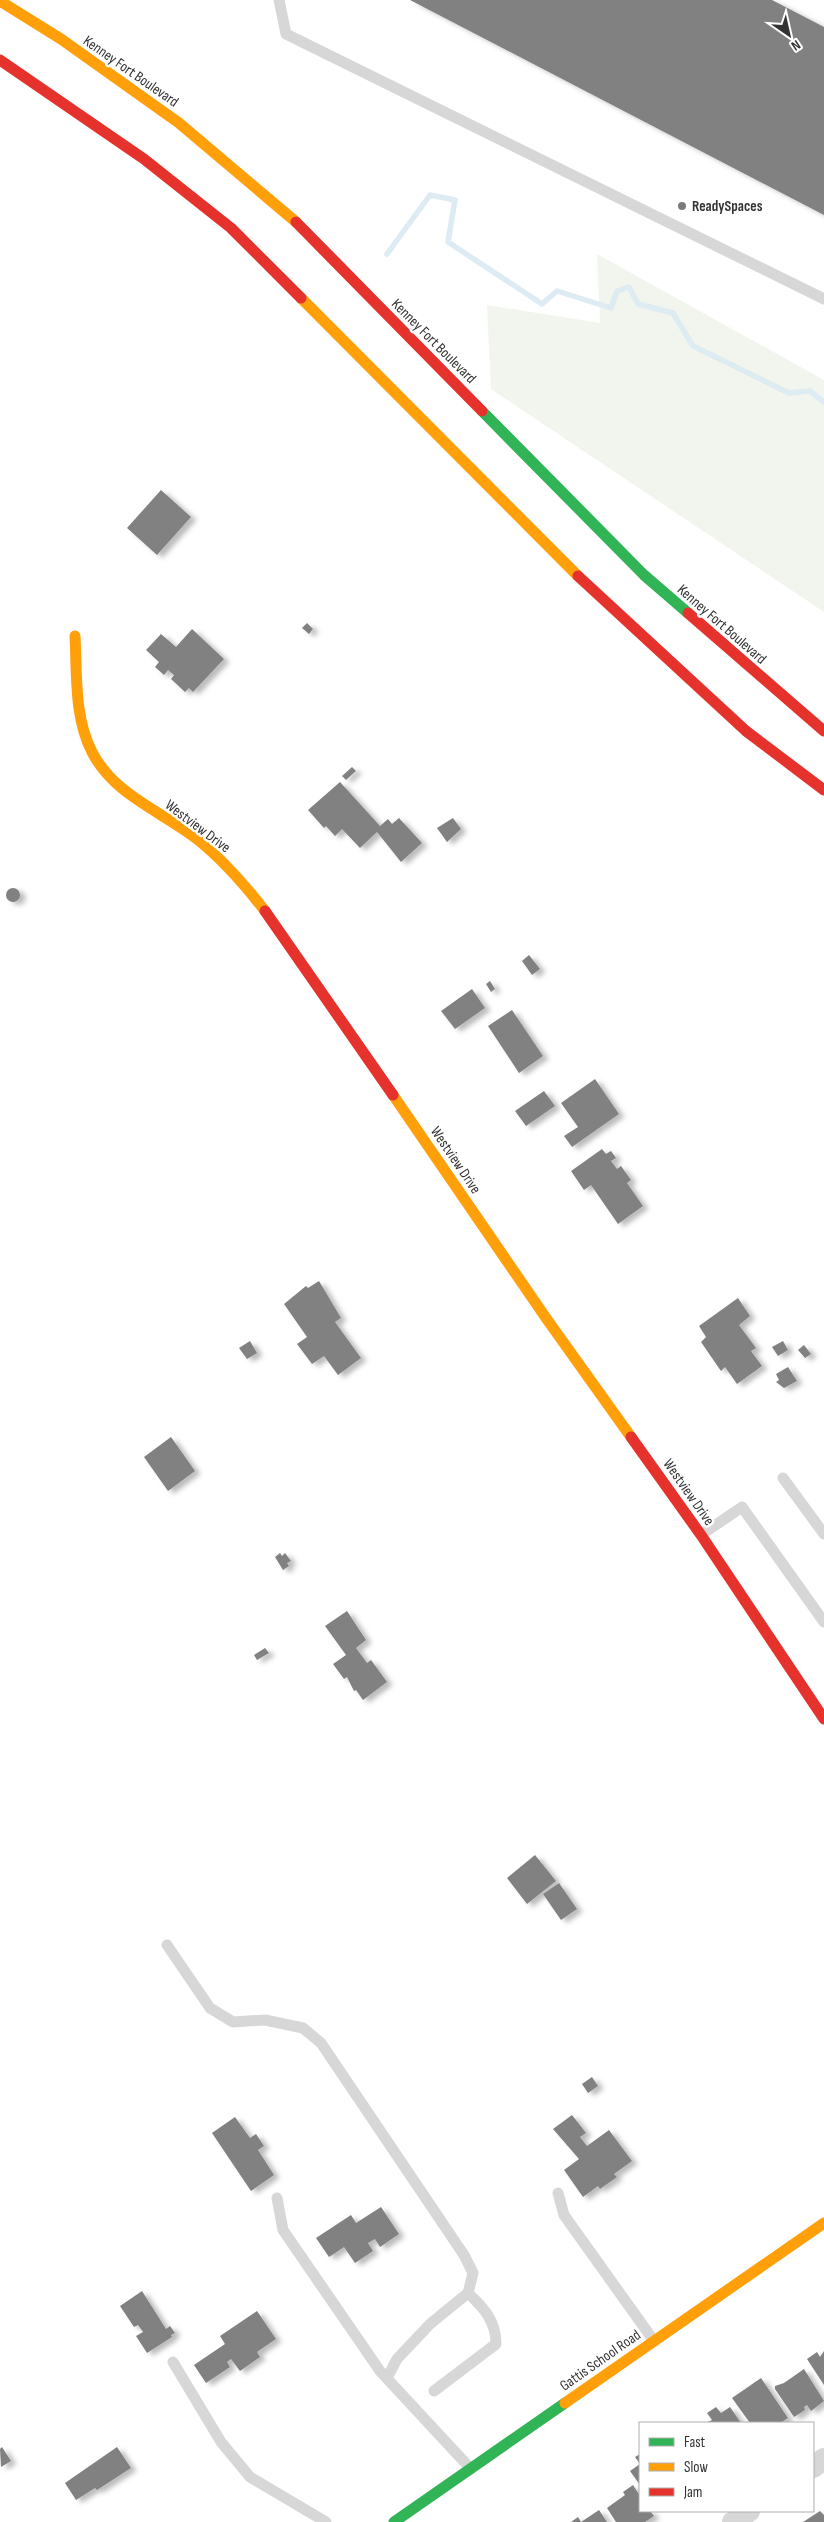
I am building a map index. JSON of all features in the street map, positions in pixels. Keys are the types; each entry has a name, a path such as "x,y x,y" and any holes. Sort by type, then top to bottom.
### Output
{"main road":[{"name":"Kenney Fort Boulevard","path":"0,1 61,40 178,123 288,214 644,575 824,731"},
{"path":"0,60 144,159 231,228 590,588 746,731 824,790"},
{"name":"Westview Drive","path":"75,636 84,733 101,768 128,793 195,838 224,863 254,895 287,939 546,1318 701,1535 823,1715"},
{"name":"Gattis School Road","path":"394,2522 824,2223"}],"street":[{"path":"733,2522 748,2512"}],"lane":[{"path":"279,0 286,34 824,299"},
{"path":"784,1478 824,1534"},
{"path":"701,1535 742,1507 824,1622"},
{"path":"167,1944 210,2008 233,2022 265,2020 303,2028 321,2043 464,2255 473,2273 468,2293 430,2324 397,2359 387,2378"},
{"path":"558,2192 564,2216 654,2341"},
{"path":"278,2198 283,2230 380,2372 471,2469"},
{"path":"434,2391 496,2344 496,2329 484,2308 468,2293"},
{"path":"173,2362 221,2442 250,2477 326,2522"}],"shaded area":[{"path":"597,254 824,380 824,612 491,389 487,305 600,323"}],"building":[{"path":"410,0 772,0 824,27 824,215"},
{"path":"161,490 191,517 157,555 127,528"},
{"path":"307,623 313,629 309,634 302,628"},
{"path":"192,629 224,659 193,692 189,688 185,692 171,679 174,675 168,670 164,675 155,667 159,662 146,650 161,634 176,647"},
{"path":"352,767 356,771 346,780 342,776"},
{"path":"340,782 380,826 388,819 392,824 399,818 422,843 401,862 377,832 360,848 342,829 335,836 326,826 324,828 308,810"},
{"path":"453,818 461,829 447,842 437,828"},
{"path":"13,888 18,890 20,895 18,900 13,902 8,900 6,895 8,890"},
{"path":"529,955 540,969 532,975 522,961"},
{"path":"490,981 495,989 491,992 486,984"},
{"path":"472,989 485,1008 455,1029 441,1011"},
{"path":"512,1010 543,1056 519,1073 488,1026"},
{"path":"595,1079 619,1114 572,1147 564,1136 578,1127 561,1103"},
{"path":"544,1091 555,1106 526,1126 515,1111"},
{"path":"602,1149 606,1154 611,1151 616,1158 611,1161 617,1169 621,1166 631,1180 627,1183 643,1206 618,1224 591,1185 584,1190 571,1171"},
{"path":"319,1281 341,1318 335,1322 361,1358 338,1375 324,1356 312,1364 297,1344 307,1337 284,1304 306,1286 308,1288"},
{"path":"738,1298 750,1316 739,1325 756,1348 751,1351 762,1366 737,1384 725,1367 721,1371 701,1342 706,1337 699,1326"},
{"path":"250,1341 257,1353 247,1359 239,1348"},
{"path":"783,1341 788,1350 778,1356 772,1347"},
{"path":"804,1345 811,1354 805,1358 798,1350"},
{"path":"788,1367 797,1381 784,1388 776,1382 779,1380 776,1374"},
{"path":"171,1437 195,1471 168,1491 144,1457"},
{"path":"280,1553 282,1556 285,1553 291,1561 287,1563 289,1566 283,1570 275,1557"},
{"path":"347,1611 366,1640 356,1648 367,1663 371,1660 387,1682 363,1700 356,1690 354,1691 347,1677 344,1679 333,1664 346,1655 325,1626"},
{"path":"265,1648 269,1653 257,1660 254,1655"},
{"path":"535,1855 556,1881 527,1904 507,1878"},
{"path":"559,1883 577,1909 561,1920 543,1894"},
{"path":"592,2077 598,2086 588,2093 582,2084"},
{"path":"572,2115 586,2133 580,2137 587,2146 609,2130 632,2161 614,2174 617,2177 600,2189 598,2186 583,2197 564,2170 579,2159 553,2129"},
{"path":"235,2117 250,2138 256,2134 264,2146 258,2150 274,2175 251,2191 212,2133"},
{"path":"381,2207 399,2234 380,2247 375,2239 368,2243 373,2251 355,2263 344,2247 329,2257 316,2238 351,2215 356,2223"},
{"path":"142,2291 166,2329 170,2326 175,2333 171,2335 172,2337 147,2353 136,2336 143,2332 138,2325 134,2327 120,2306"},
{"path":"257,2311 276,2339 257,2352 260,2357 240,2371 231,2359 227,2362 230,2367 206,2383 194,2365 225,2344 220,2336"},
{"path":"824,2351 824,2385 807,2359 817,2352 820,2357"},
{"path":"804,2369 824,2401 811,2411 807,2405 804,2407 805,2410 794,2417 775,2389 775,2386 784,2383"},
{"path":"761,2378 788,2418 782,2422 749,2422 732,2398"},
{"path":"716,2407 721,2413 730,2407 740,2422 708,2422 712,2420 707,2413"},
{"path":"2,2447 11,2461 1,2467 0,2449"},
{"path":"117,2447 131,2468 97,2490 95,2488 76,2500 65,2483"},
{"path":"639,2455 639,2463 635,2457"},
{"path":"639,2465 639,2484 630,2471"},
{"path":"633,2485 639,2494 639,2512 651,2512 654,2516 645,2522 616,2522 607,2508 625,2495 623,2492"},
{"path":"599,2510 607,2522 581,2522"},
{"path":"820,2511 824,2515 824,2522 803,2522"},
{"path":"578,2517 581,2522 571,2522"}],"waterway":[{"path":"387,254 430,195 455,200 448,242 542,304 557,291 611,308 617,291 629,287 638,304 673,313 693,346 789,393 810,391 824,402"}],"traffic: fast":[{"path":"482,411 644,575 688,613"},
{"path":"394,2522 565,2403"}],"traffic: slow":[{"path":"0,1 61,39 179,123 296,222"},
{"path":"301,298 578,576"},
{"path":"75,636 79,710 86,739 101,767 125,791 207,847 233,873 265,911"},
{"path":"393,1095 546,1318 631,1437"},
{"path":"565,2403 824,2223"}],"traffic: jam":[{"path":"0,60 144,159 231,228 301,298"},
{"path":"296,222 482,411"},
{"path":"578,576 746,731 824,790"},
{"path":"688,613 824,731"},
{"path":"265,911 393,1095"},
{"path":"631,1437 701,1535 824,1719"}],"place":[{"name":"ReadySpaces","path":"682,206"}]}
